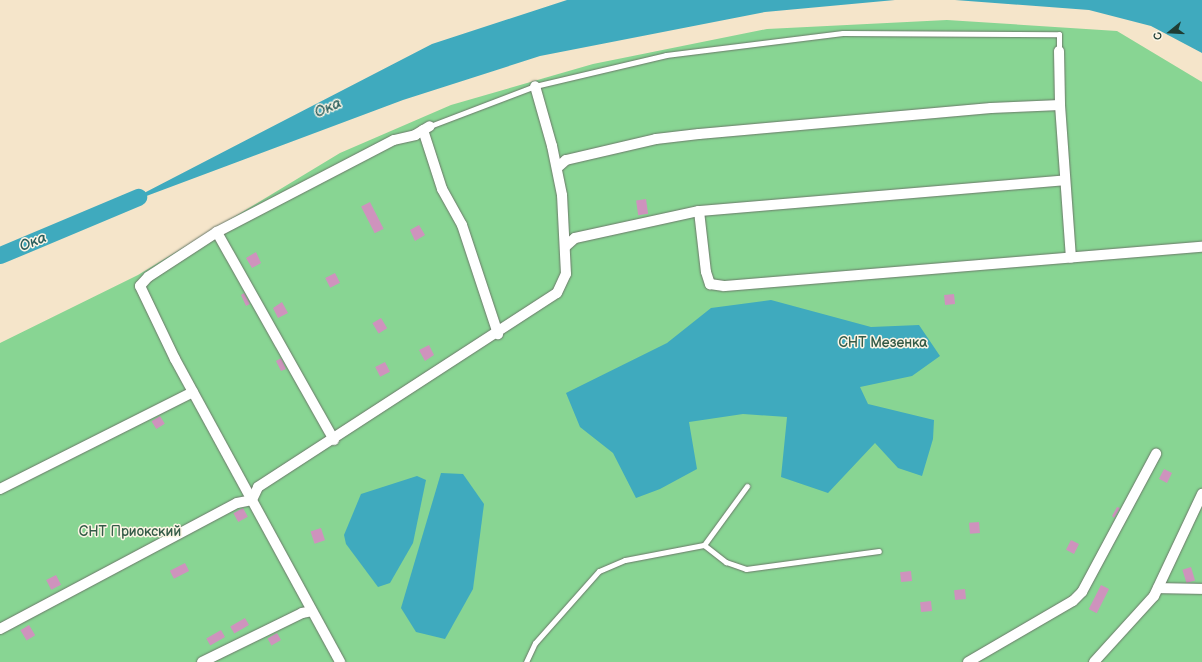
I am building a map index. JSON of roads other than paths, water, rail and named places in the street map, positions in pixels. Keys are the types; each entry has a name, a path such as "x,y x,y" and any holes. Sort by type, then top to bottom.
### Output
{"street":[{"path":"1059,51 1060,105 1071,258"},
{"path":"252,500 258,487 334,440 498,334 557,293 566,274 566,246 562,195 557,168 535,86"},
{"path":"557,168 566,160 656,139 991,108 1060,105"},
{"path":"340,662 193,392 140,286 148,277 217,232 394,140 415,135 426,128 442,189 462,225 498,334"},
{"path":"566,246 575,238 699,211 1065,180"},
{"path":"699,211 706,272 710,284 724,286 1202,247"},
{"path":"217,232 334,440"},
{"path":"0,489 193,392"},
{"path":"968,662 1073,601 1082,592 1156,454"},
{"path":"1094,662 1158,588 1202,494"},
{"path":"0,628 237,503 252,500"},
{"path":"1158,588 1202,589"},
{"path":"202,662 302,613 312,611"}],"lane":[{"path":"426,128 535,86 666,55 843,33 1059,34 1059,51"},
{"path":"526,662 535,642 599,571 625,560 704,545 747,486"},
{"path":"704,545 726,562 746,569 879,551"}],"water":[{"path":"567,0 895,0 765,12 540,56 403,100 117,207 432,44"},
{"path":"955,0 1202,0 1202,53 1151,26 1089,10"},
{"path":"771,300 871,327 919,325 940,356 912,376 860,387 868,404 934,420 933,439 922,476 898,468 875,443 828,493 781,477 787,417 743,414 689,422 697,469 660,489 636,498 613,453 580,427 566,393 667,343 711,308"},
{"path":"441,473 463,474 484,504 473,589 445,639 416,632 401,608"},
{"path":"417,476 426,480 413,543 390,583 378,587 346,544 344,535 361,494"}],"waterway":[{"name":"Ока","path":"0,255 138,197"}],"park label":[{"name":"СНТ Мезенка","path":"883,343"},
{"name":"СНТ Приокский","path":"130,532"}]}
